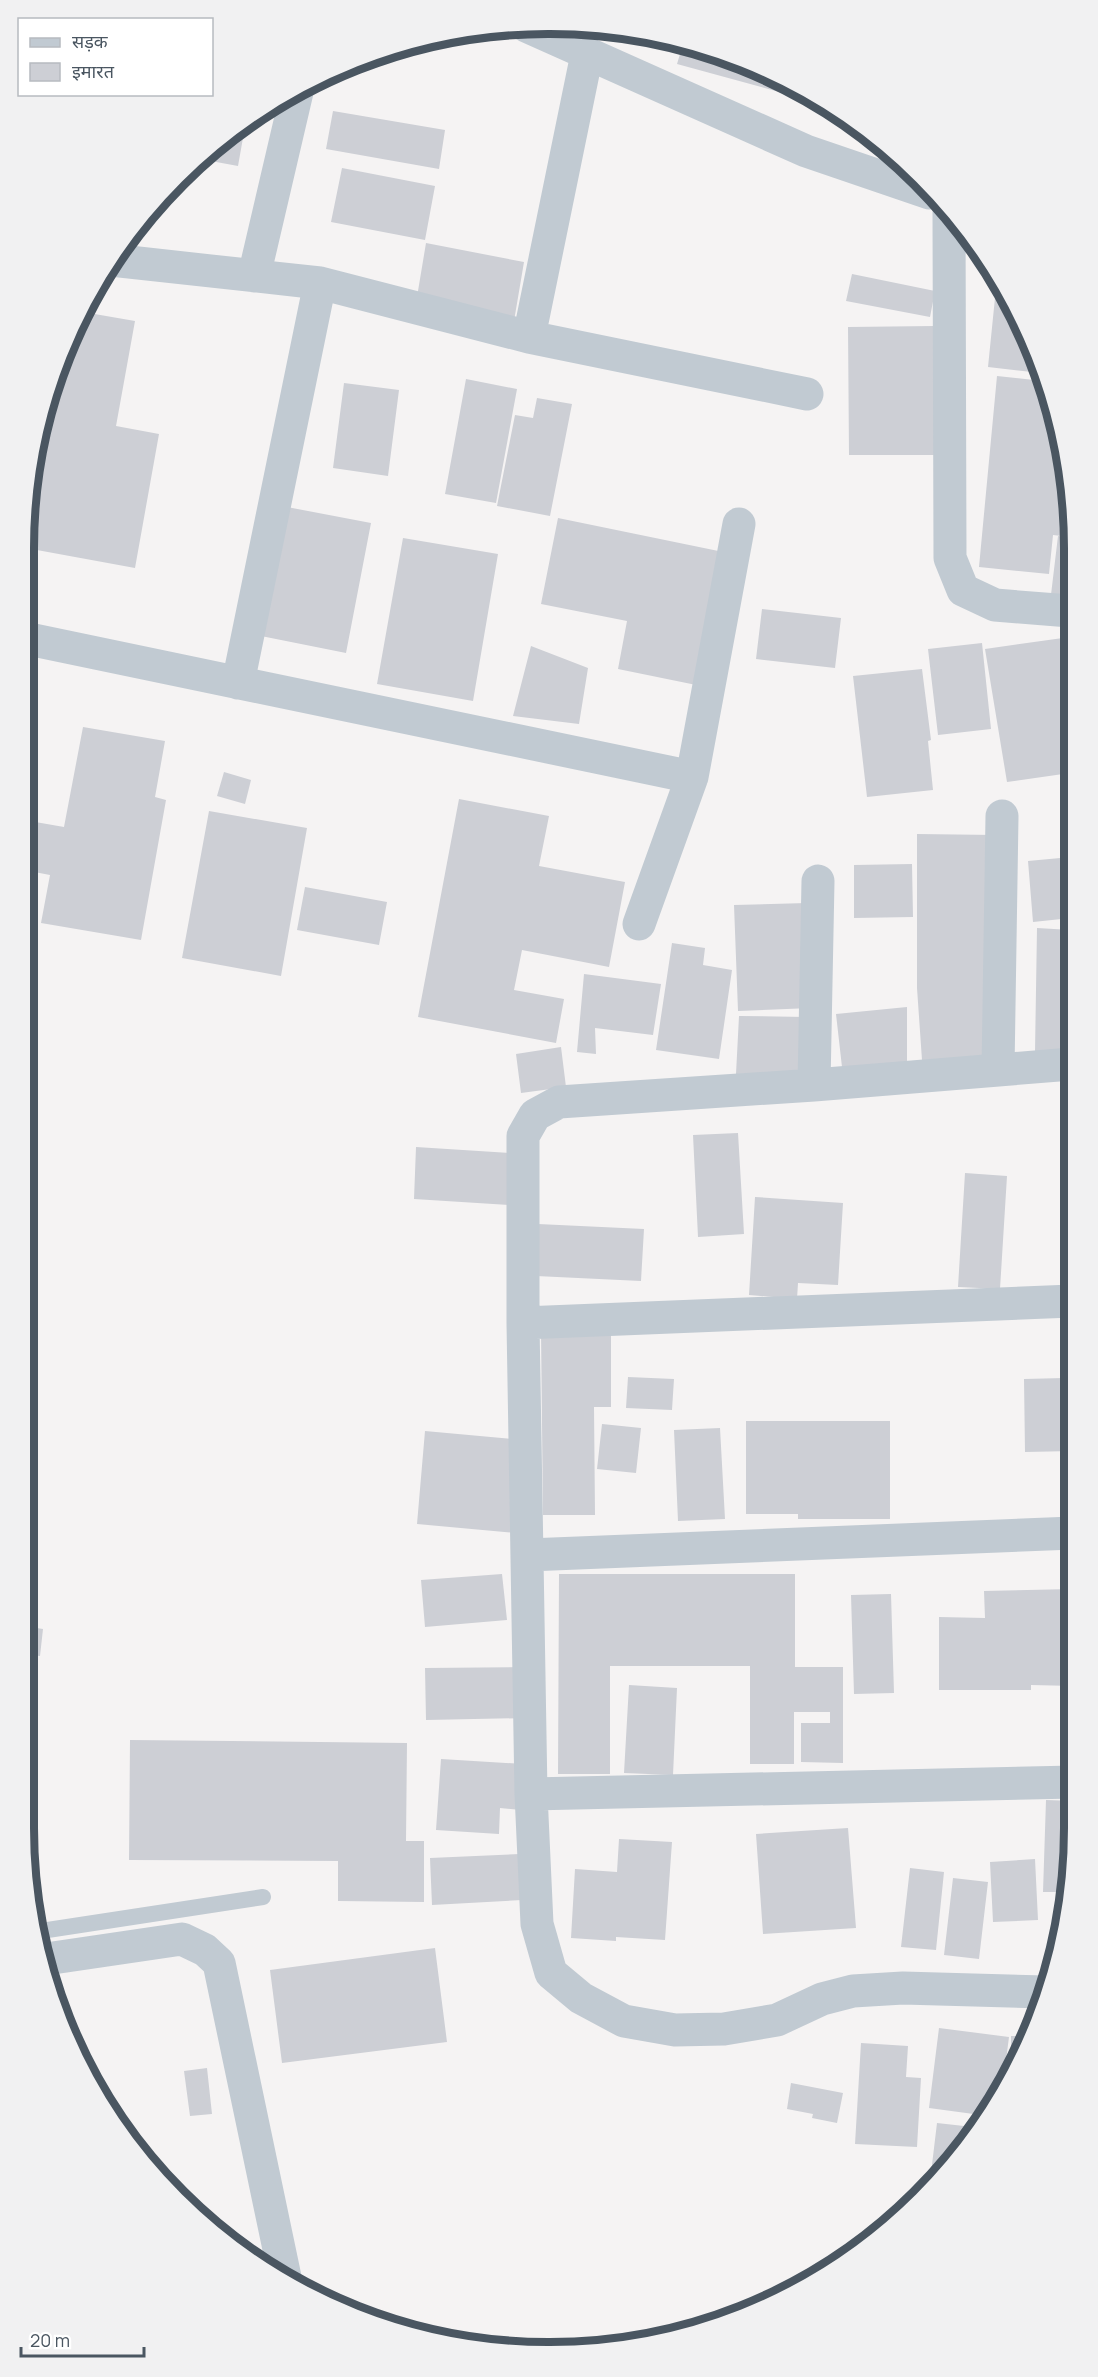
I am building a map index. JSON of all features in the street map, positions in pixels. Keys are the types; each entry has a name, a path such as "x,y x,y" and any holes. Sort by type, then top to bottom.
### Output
{"street":[{"path":"544,34 806,151 916,189"},
{"path":"529,337 587,54"},
{"path":"254,276 295,102"},
{"path":"949,226 951,558 963,590 995,605 1064,611"},
{"path":"122,261 320,283 529,337 807,394"},
{"path":"238,683 320,283"},
{"path":"639,924 692,777 739,524"},
{"path":"34,640 692,777"},
{"path":"998,1070 1002,816"},
{"path":"814,1086 818,881"},
{"path":"1036,1992 903,1988 853,1991 822,2000 777,2020 724,2029 675,2030 624,2021 581,1998 551,1973 537,1924 531,1794 523,1323 523,1136 535,1115 559,1102 814,1086 1064,1065"},
{"path":"523,1323 1064,1301"},
{"path":"528,1555 1064,1533"},
{"path":"531,1794 1064,1782"},
{"path":"51,1958 183,1939 205,1950 219,1963 283,2269"}],"lane":[{"path":"45,1930 263,1897"}],"building":[{"path":"682,52 746,74 791,95 677,64"},
{"path":"333,111 445,130 439,169 326,149"},
{"path":"243,136 238,166 211,161"},
{"path":"342,168 435,186 425,240 331,222"},
{"path":"426,243 524,262 514,321 416,303"},
{"path":"852,274 935,291 930,317 846,301"},
{"path":"995,293 1031,372 988,367"},
{"path":"92,314 135,321 116,426 159,434 135,568 34,549 39,482 52,416 74,352"},
{"path":"934,326 935,455 849,455 848,327"},
{"path":"997,376 1035,380 1054,449 1063,536 1053,535 1049,574 979,567"},
{"path":"466,379 517,389 496,503 445,494"},
{"path":"344,383 399,390 388,476 333,468"},
{"path":"537,398 572,404 550,516 497,506 515,415 533,418"},
{"path":"287,507 371,523 346,653 261,636"},
{"path":"558,518 733,554 706,687 618,669 627,621 541,604"},
{"path":"1058,536 1063,537 1064,605 1050,603"},
{"path":"403,538 498,554 473,701 377,684"},
{"path":"762,609 841,618 835,668 756,659"},
{"path":"1064,638 1064,774 1007,782 985,649"},
{"path":"982,643 991,729 938,735 928,649"},
{"path":"531,646 588,668 579,724 513,716"},
{"path":"922,669 931,740 928,741 933,790 867,797 853,676"},
{"path":"83,727 165,741 155,797 166,800 141,940 41,923 50,875 34,872 34,822 64,827"},
{"path":"224,772 251,780 245,804 217,796"},
{"path":"459,799 549,816 539,866 625,882 609,967 522,950 514,990 564,999 556,1043 418,1017"},
{"path":"209,811 307,828 281,976 182,958"},
{"path":"917,834 996,835 989,1059 922,1060 917,988"},
{"path":"1064,858 1064,919 1033,922 1028,861"},
{"path":"912,864 913,917 854,918 854,865"},
{"path":"305,887 387,902 379,945 297,930"},
{"path":"807,903 811,1008 738,1011 734,905"},
{"path":"1037,928 1064,930 1064,1052 1035,1052"},
{"path":"672,943 705,948 703,965 732,970 719,1059 656,1050"},
{"path":"584,974 661,984 653,1035 595,1028 596,1054 577,1052"},
{"path":"907,1007 907,1065 842,1067 836,1014"},
{"path":"739,1016 806,1017 803,1073 736,1074"},
{"path":"561,1047 566,1087 521,1093 516,1054"},
{"path":"738,1133 744,1234 698,1237 693,1135"},
{"path":"416,1147 512,1153 509,1205 414,1199"},
{"path":"965,1173 1007,1176 1000,1289 958,1287"},
{"path":"755,1197 843,1203 838,1285 798,1283 797,1299 749,1295"},
{"path":"538,1224 644,1229 641,1281 536,1276"},
{"path":"541,1331 611,1331 611,1407 594,1407 595,1515 543,1515"},
{"path":"628,1377 674,1379 672,1410 626,1408"},
{"path":"1064,1378 1064,1451 1025,1452 1024,1379"},
{"path":"746,1421 890,1421 890,1519 798,1519 798,1514 746,1514"},
{"path":"602,1424 641,1428 636,1473 597,1469"},
{"path":"720,1428 725,1519 678,1521 674,1430"},
{"path":"425,1431 524,1440 516,1533 417,1524"},
{"path":"502,1574 507,1620 425,1627 421,1580"},
{"path":"559,1574 795,1574 795,1667 843,1667 843,1763 801,1762 801,1723 830,1723 830,1712 794,1712 794,1764 750,1764 750,1666 610,1666 610,1774 558,1774"},
{"path":"1064,1589 1064,1686 1031,1685 1031,1690 939,1690 939,1617 985,1618 984,1591"},
{"path":"891,1594 894,1693 854,1694 851,1595"},
{"path":"34,1628 43,1629 40,1656 34,1655"},
{"path":"525,1667 527,1718 426,1720 425,1668"},
{"path":"629,1685 677,1688 673,1775 624,1773"},
{"path":"130,1740 407,1743 406,1841 424,1841 424,1902 338,1901 338,1861 129,1860"},
{"path":"441,1759 524,1764 521,1810 500,1808 499,1834 436,1830"},
{"path":"1046,1800 1064,1801 1059,1892 1043,1892"},
{"path":"848,1828 856,1928 763,1934 756,1834"},
{"path":"619,1839 672,1842 665,1940 616,1937 616,1941 571,1938 575,1869 617,1872"},
{"path":"520,1854 522,1900 432,1905 430,1858"},
{"path":"1035,1859 1038,1920 993,1922 990,1862"},
{"path":"910,1868 944,1872 936,1950 901,1947"},
{"path":"953,1878 988,1882 979,1959 944,1955"},
{"path":"435,1948 447,2042 282,2063 270,1970"},
{"path":"939,2028 1009,2037 1005,2065 977,2114 929,2108"},
{"path":"1011,2036 1019,2036 1011,2054"},
{"path":"861,2043 908,2046 906,2077 921,2078 917,2147 855,2144"},
{"path":"207,2068 212,2114 190,2116 184,2071"},
{"path":"791,2083 843,2093 837,2123 812,2118 813,2114 787,2109"},
{"path":"937,2123 968,2126 957,2141 931,2172"}]}
